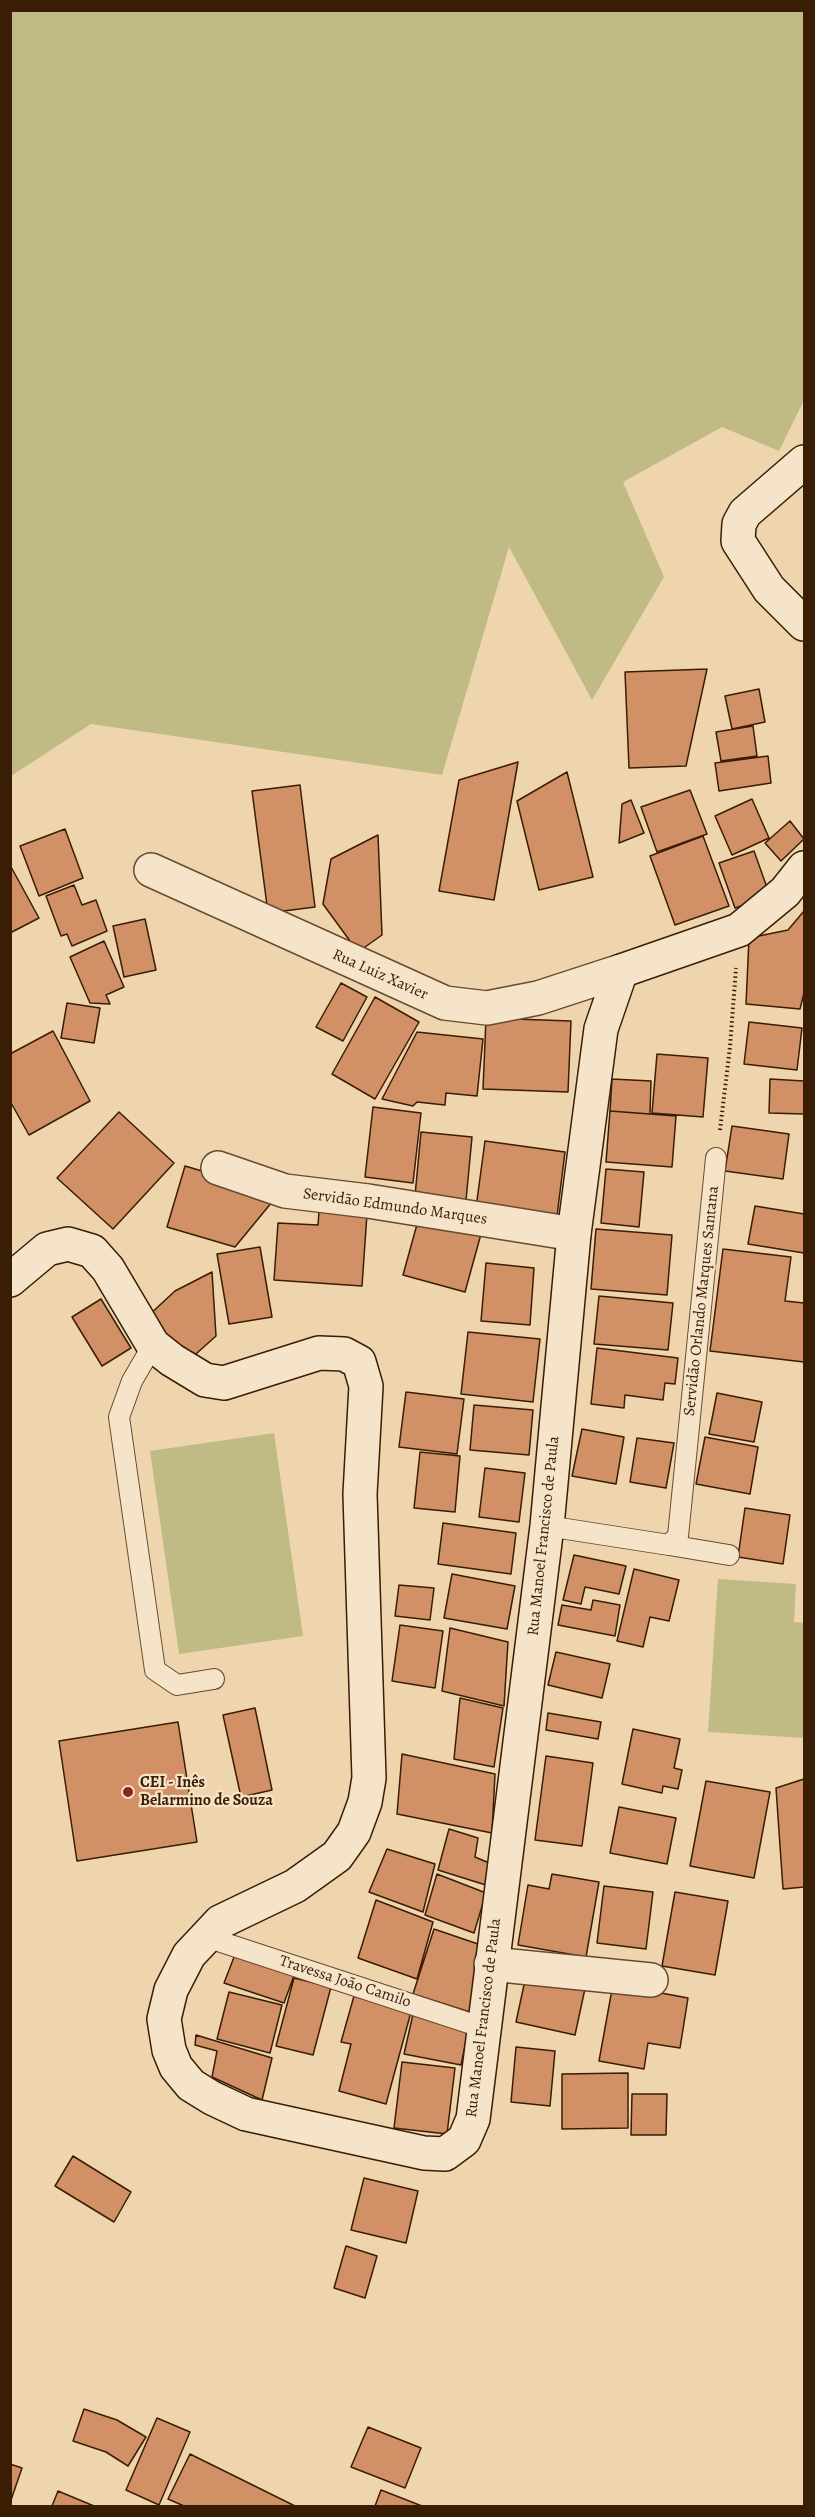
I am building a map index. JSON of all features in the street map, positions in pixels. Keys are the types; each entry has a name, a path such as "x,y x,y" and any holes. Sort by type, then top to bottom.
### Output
{"street":[{"path":"804,462 745,513 739,524 738,541 769,589 804,624"},
{"path":"621,971 740,930 785,892 804,868"},
{"name":"Rua Luiz Xavier","path":"151,870 445,1003 487,1008 538,998 621,971"},
{"name":"Rua Manoel Francisco de Paula","path":"10,1280 47,1249 68,1244 92,1251 108,1269 153,1345 172,1360 205,1380 224,1383 320,1353 344,1354 359,1362 366,1386 360,1494 369,1778 364,1802 354,1832 337,1856 295,1886 220,1922 189,1955 171,1990 164,2019 169,2050 176,2067 191,2085 212,2098 246,2114 424,2153 445,2154 464,2140 473,2119 548,1526 574,1234 601,1029 621,971"},
{"name":"Servidão Edmundo Marques","path":"218,1168 285,1191 368,1201 574,1234"},
{"path":"491,1964 651,1980"}],"lane":[{"name":"Servidão Orlando Marques Santana","path":"669,1545 678,1536 716,1158"},
{"path":"153,1345 132,1381 119,1417 155,1670 177,1685 214,1679"},
{"path":"548,1526 729,1555"},
{"name":"Travessa João Camilo","path":"206,1937 484,2028"}],"path":[{"path":"716,1158 730,1047 740,930"}],"shaded area":[{"path":"11,10 804,11 804,400 779,451 722,427 623,482 664,577 592,700 509,547 442,775 91,724 11,776"},
{"path":"274,1433 303,1636 179,1654 150,1451"},
{"path":"718,1579 796,1584 794,1622 804,1623 804,1738 708,1732"}],"building":[{"path":"707,669 686,766 629,768 625,672"},
{"path":"759,689 765,722 732,729 725,696"},
{"path":"753,726 757,756 721,761 716,732"},
{"path":"768,756 771,783 719,791 715,763"},
{"path":"518,762 494,900 439,891 459,780"},
{"path":"567,772 593,877 539,890 517,801"},
{"path":"300,785 315,907 268,913 252,791"},
{"path":"690,790 707,834 657,852 641,807"},
{"path":"752,799 769,838 732,855 715,816"},
{"path":"631,800 644,833 619,843 622,804"},
{"path":"790,821 804,839 781,861 765,843"},
{"path":"65,829 83,878 39,896 20,846"},
{"path":"378,835 382,935 358,952 323,904 331,859"},
{"path":"703,836 729,906 675,925 650,856"},
{"path":"754,851 770,896 735,908 719,863"},
{"path":"10,865 39,918 10,933"},
{"path":"74,885 82,905 96,900 107,931 72,946 67,934 61,936 46,896"},
{"path":"804,911 804,993 800,1009 746,1004 749,938 788,930"},
{"path":"145,919 156,970 124,977 113,926"},
{"path":"104,941 124,987 106,995 110,1004 90,1003 70,957"},
{"path":"341,983 367,997 343,1041 316,1027"},
{"path":"375,997 419,1022 375,1099 332,1074"},
{"path":"67,1003 100,1008 94,1043 61,1038"},
{"path":"486,1018 571,1021 568,1092 483,1089"},
{"path":"749,1022 802,1028 797,1070 744,1064"},
{"path":"53,1031 90,1101 29,1135 10,1101 10,1054"},
{"path":"417,1032 483,1039 477,1096 446,1093 445,1105 417,1102 413,1106 382,1099"},
{"path":"657,1054 708,1058 703,1117 652,1113"},
{"path":"612,1079 651,1081 650,1114 610,1111"},
{"path":"770,1079 804,1081 804,1114 769,1113"},
{"path":"373,1107 421,1113 413,1183 365,1177"},
{"path":"610,1111 676,1116 672,1167 606,1162"},
{"path":"119,1112 174,1163 113,1229 57,1178"},
{"path":"732,1126 789,1134 783,1179 725,1171"},
{"path":"421,1132 472,1137 465,1211 414,1206"},
{"path":"485,1141 565,1152 556,1224 475,1215"},
{"path":"185,1166 253,1186 272,1202 235,1247 167,1227"},
{"path":"606,1169 644,1172 639,1227 601,1223"},
{"path":"755,1206 804,1214 804,1253 748,1244"},
{"path":"319,1211 367,1214 362,1286 274,1280 278,1223 318,1225"},
{"path":"419,1217 481,1234 465,1292 403,1275"},
{"path":"596,1229 672,1235 667,1295 591,1289"},
{"path":"260,1247 272,1317 229,1324 217,1254"},
{"path":"723,1249 791,1257 785,1301 804,1303 804,1362 710,1351"},
{"path":"486,1263 534,1268 530,1325 481,1321"},
{"path":"212,1272 216,1336 187,1362 147,1317 175,1291"},
{"path":"599,1296 673,1303 668,1350 594,1344"},
{"path":"101,1299 131,1348 102,1366 72,1317"},
{"path":"468,1332 540,1339 533,1402 461,1394"},
{"path":"597,1348 678,1358 675,1384 665,1383 663,1400 625,1395 624,1408 591,1404"},
{"path":"406,1392 464,1399 457,1454 399,1447"},
{"path":"717,1393 762,1402 754,1442 709,1434"},
{"path":"474,1405 533,1410 529,1455 470,1450"},
{"path":"582,1429 624,1437 616,1484 572,1476"},
{"path":"705,1437 758,1447 750,1494 696,1484"},
{"path":"637,1438 674,1443 666,1488 630,1482"},
{"path":"420,1452 460,1456 455,1512 414,1508"},
{"path":"485,1468 525,1473 519,1522 479,1517"},
{"path":"745,1508 790,1515 783,1564 738,1557"},
{"path":"443,1523 516,1533 511,1574 438,1564"},
{"path":"574,1555 626,1566 619,1594 585,1587 581,1604 563,1600"},
{"path":"634,1569 679,1580 669,1621 650,1617 643,1647 617,1641"},
{"path":"452,1574 515,1586 507,1629 444,1618"},
{"path":"399,1585 434,1588 430,1620 395,1616"},
{"path":"593,1600 620,1605 615,1636 558,1625 562,1605 591,1610"},
{"path":"400,1625 443,1631 435,1688 392,1681"},
{"path":"450,1628 508,1642 504,1706 442,1691"},
{"path":"556,1652 610,1664 602,1698 548,1685"},
{"path":"460,1698 503,1708 494,1767 454,1759"},
{"path":"255,1708 272,1790 241,1797 223,1715"},
{"path":"548,1713 601,1722 598,1739 546,1730"},
{"name":"CEI - Inês Belarmino de Souza","path":"178,1722 197,1842 77,1861 59,1741"},
{"path":"633,1729 680,1739 674,1768 682,1770 678,1789 663,1786 662,1793 622,1784"},
{"path":"402,1754 495,1774 492,1833 397,1814"},
{"path":"546,1756 593,1763 582,1846 535,1840"},
{"path":"804,1779 804,1887 783,1889 776,1788"},
{"path":"706,1781 770,1792 754,1878 690,1866"},
{"path":"619,1807 676,1818 667,1864 610,1853"},
{"path":"449,1829 478,1838 475,1857 494,1865 489,1886 438,1870"},
{"path":"387,1849 435,1864 423,1912 369,1892"},
{"path":"437,1874 486,1893 474,1933 425,1915"},
{"path":"552,1874 599,1882 586,1957 518,1945 528,1885 549,1889"},
{"path":"604,1886 653,1892 646,1949 597,1943"},
{"path":"675,1892 728,1901 715,1975 662,1966"},
{"path":"376,1900 433,1922 417,1979 358,1958"},
{"path":"434,1929 478,1944 473,2013 413,1994"},
{"path":"236,1952 295,1973 284,2003 224,1983"},
{"path":"527,1971 586,1984 575,2035 516,2022"},
{"path":"294,1978 331,1987 313,2055 276,2046"},
{"path":"613,1984 688,1998 680,2048 648,2043 644,2069 599,2061"},
{"path":"229,1992 282,2005 270,2053 217,2039"},
{"path":"354,1996 411,2012 386,2104 339,2091 351,2044 341,2042"},
{"path":"413,2014 468,2032 461,2065 404,2054"},
{"path":"196,2035 272,2058 262,2100 212,2077 217,2051 195,2045"},
{"path":"516,2047 555,2051 550,2106 511,2102"},
{"path":"402,2062 455,2068 447,2134 394,2128"},
{"path":"628,2073 628,2128 562,2129 562,2074"},
{"path":"632,2094 667,2094 666,2135 631,2135"},
{"path":"73,2156 131,2192 114,2222 55,2186"},
{"path":"364,2178 418,2191 406,2243 351,2230"},
{"path":"346,2246 377,2256 365,2298 334,2288"},
{"path":"84,2409 117,2420 146,2437 128,2466 106,2452 73,2441"},
{"path":"157,2418 190,2432 159,2505 126,2490"},
{"path":"368,2427 421,2448 405,2488 351,2467"},
{"path":"190,2454 295,2506 184,2506 168,2499"},
{"path":"10,2464 22,2468 10,2503"},
{"path":"381,2490 422,2506 375,2506"},
{"path":"58,2491 94,2506 52,2506"}],"place":[{"name":"CEI - Inês Belarmino de Souza","path":"128,1792"}]}
